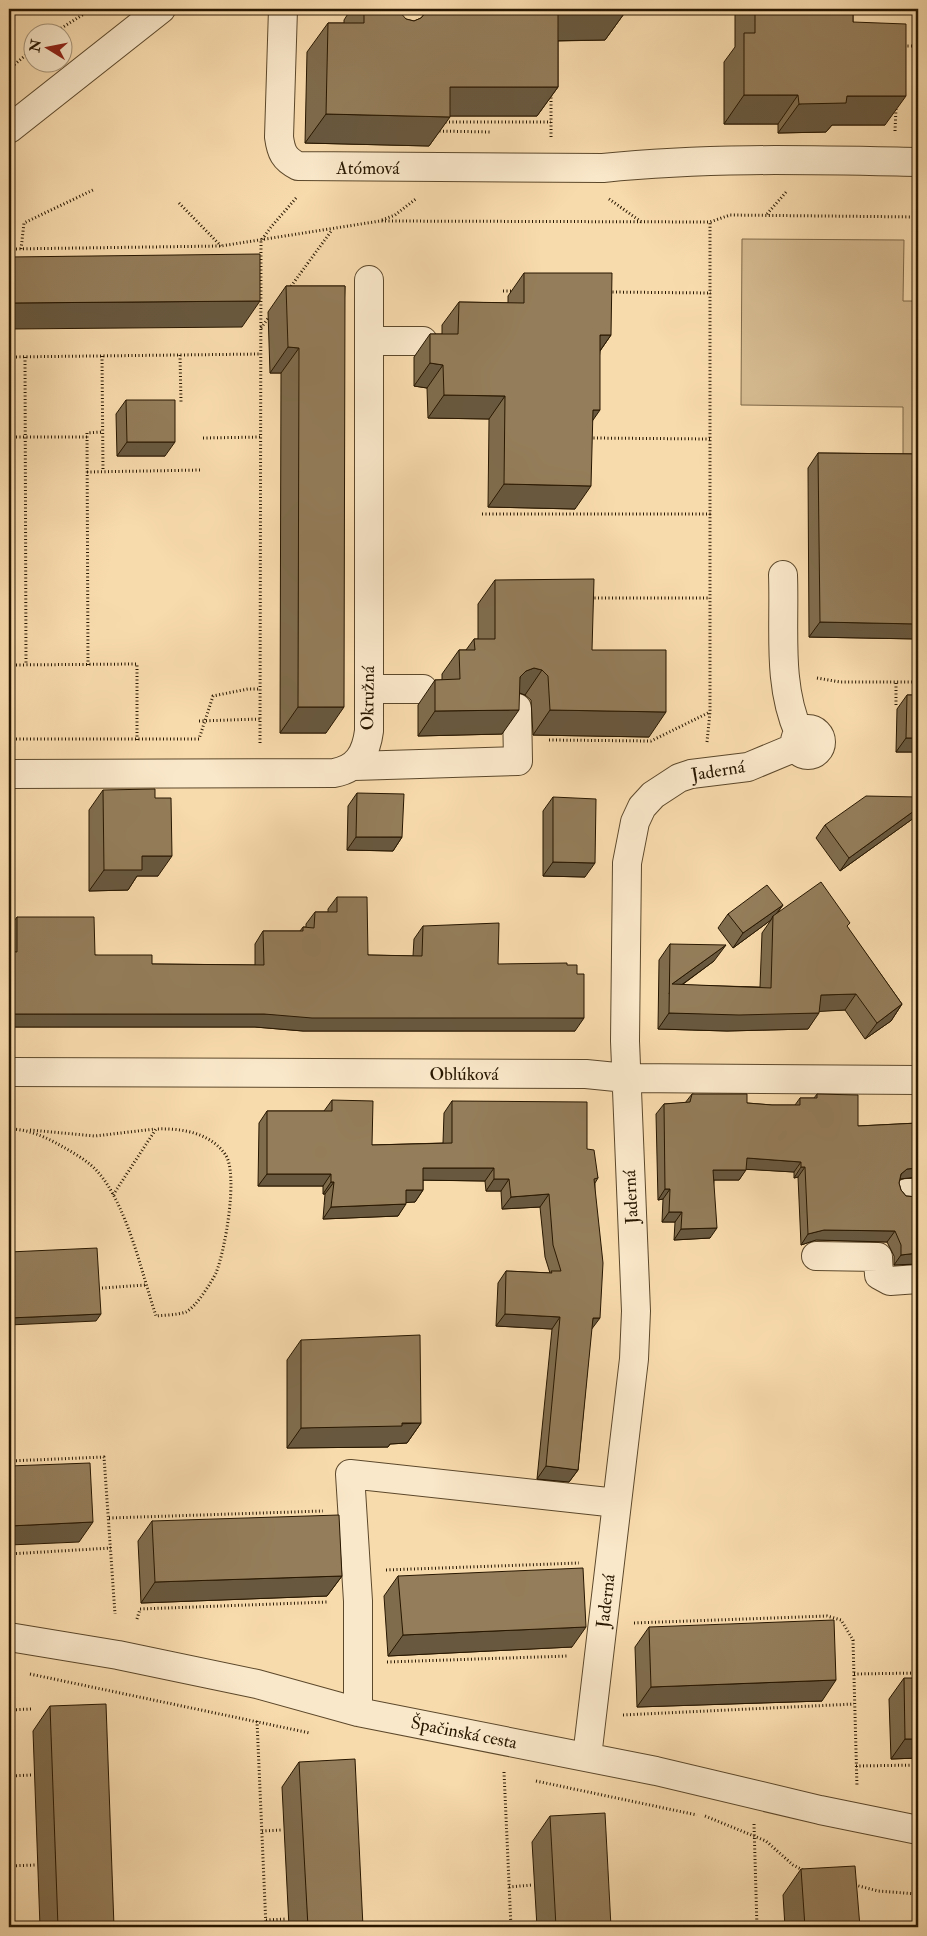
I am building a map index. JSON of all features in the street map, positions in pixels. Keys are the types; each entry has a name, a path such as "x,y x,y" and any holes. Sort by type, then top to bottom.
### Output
{"street":[{"path":"9,129 161,9"},
{"name":"Atómová","path":"283,9 279,137 281,152 287,160 298,166 314,168 603,168 651,163 723,161 918,162"},
{"name":"Okružná","path":"354,766 367,744 369,689 369,280"},
{"path":"370,341 423,340"},
{"name":"Jaderná","path":"587,1757 634,1360 636,1311 626,1078 626,891 631,836 642,807 653,795 679,778 748,767 797,740 789,712 784,680 783,575"},
{"path":"369,689 423,689"},
{"path":"9,774 334,773 345,771 354,766 518,760 517,708"},
{"name":"Oblúková","path":"9,1072 586,1074 626,1078 918,1080"},
{"path":"816,1256 878,1258 879,1275 890,1281 918,1279"},
{"path":"358,1712 358,1601 350,1474 617,1503"},
{"name":"Špačinská cesta","path":"9,1637 118,1655 248,1682 358,1712 587,1757 918,1830"}],"path":[{"path":"71,22 92,9"},
{"path":"9,69 22,58"},
{"path":"551,84 551,151 568,168"},
{"path":"440,126 440,122 551,122"},
{"path":"431,131 490,132"},
{"path":"260,774 262,241 270,226 307,187 313,178 314,168"},
{"path":"21,248 24,223 96,189"},
{"path":"606,197 643,222"},
{"path":"179,203 221,246"},
{"path":"9,249 221,246 380,221 710,222 730,215 918,217"},
{"path":"703,773 710,712 710,222"},
{"path":"288,290 332,229"},
{"path":"503,291 522,291"},
{"path":"600,292 711,293"},
{"path":"261,328 272,313"},
{"path":"9,357 261,354"},
{"path":"180,355 181,402"},
{"path":"102,356 102,471"},
{"path":"25,357 26,665"},
{"path":"88,664 87,433 102,432"},
{"path":"9,437 87,436"},
{"path":"203,438 261,437"},
{"path":"580,438 711,439"},
{"path":"87,472 202,470"},
{"path":"482,514 711,514"},
{"path":"588,598 710,598"},
{"path":"9,665 136,664 137,739"},
{"path":"811,675 820,680 834,682 918,682"},
{"path":"896,682 896,704"},
{"path":"9,739 199,739 213,696 248,689 260,689"},
{"path":"518,740 651,741 710,712"},
{"path":"199,721 260,719"},
{"path":"9,1129 18,1129 95,1136 156,1129 187,1130 208,1139 225,1154 230,1170 230,1201 225,1240 216,1273 202,1295 186,1312 156,1316 128,1231 113,1195 97,1171 72,1152 42,1136 18,1129"},
{"path":"113,1195 156,1129"},
{"path":"102,1288 146,1285"},
{"path":"9,1461 104,1457 115,1614"},
{"path":"52,1459 52,1466"},
{"path":"109,1518 353,1510"},
{"path":"298,1511 298,1518"},
{"path":"225,1514 225,1521"},
{"path":"162,1516 163,1524"},
{"path":"9,1554 111,1548"},
{"path":"356,1571 583,1563"},
{"path":"544,1564 544,1572"},
{"path":"469,1567 470,1574"},
{"path":"406,1569 407,1577"},
{"path":"137,1619 140,1609 358,1601"},
{"path":"630,1623 827,1616 841,1620 853,1640 856,1788"},
{"path":"793,1617 794,1624"},
{"path":"720,1620 720,1627"},
{"path":"659,1622 659,1629"},
{"path":"359,1663 572,1656"},
{"path":"912,1673 912,1680"},
{"path":"854,1674 918,1673"},
{"path":"28,1674 314,1734"},
{"path":"613,1715 854,1704"},
{"path":"9,1710 31,1709"},
{"path":"256,1712 266,1927"},
{"path":"856,1766 918,1765"},
{"path":"504,1769 511,1927"},
{"path":"494,1772 514,1776"},
{"path":"9,1776 32,1775"},
{"path":"533,1780 702,1816 753,1834 777,1849 793,1866 809,1873"},
{"path":"754,1824 758,1927"},
{"path":"262,1831 282,1830"},
{"path":"9,1861 12,1927"},
{"path":"9,1866 35,1864"},
{"path":"852,1884 878,1891 918,1894"},
{"path":"509,1887 532,1886"},
{"path":"266,1920 287,1919"}],"shaded area":[{"path":"916,238 918,238 918,469 903,469 903,407 741,405 742,239 904,240 903,301 917,301"}],"building":[{"path":"364,9 399,11 406,19 414,21 421,18 427,11 445,11 445,9 626,9 626,11 558,12 558,87 450,87 450,117 326,114 328,23 364,23"},
{"path":"755,9 853,9 853,22 906,24 906,96 847,96 846,103 799,104 798,95 744,95 744,33 755,33"},
{"path":"260,254 260,301 9,303 9,257"},
{"path":"524,273 612,273 611,335 600,335 600,410 593,410 591,486 504,484 505,396 444,395 443,365 430,363 430,334 458,334 459,302 524,303"},
{"path":"286,286 345,286 344,707 298,707 299,348 288,347"},
{"path":"126,400 175,400 175,442 127,442"},
{"path":"818,453 918,454 918,624 820,622"},
{"path":"594,579 592,650 666,650 666,712 550,710 548,676 542,670 534,668 526,671 520,677 519,710 435,711 435,680 460,679 459,650 475,650 474,639 495,639 495,580"},
{"path":"907,695 918,695 918,738 906,738"},
{"path":"155,789 155,798 171,798 172,856 142,856 142,870 104,870 103,790"},
{"path":"357,793 404,794 402,837 356,837"},
{"path":"866,796 918,797 918,808 849,858 825,825"},
{"path":"553,797 596,799 595,863 553,862"},
{"path":"821,882 850,923 847,926 902,1004 877,1023 856,994 821,995 819,1013 739,1015 669,1013 670,944 726,945 672,984 771,988 773,916"},
{"path":"767,885 783,905 743,933 728,914"},
{"path":"337,897 367,897 368,955 422,956 423,926 499,923 498,964 567,963 567,965 577,965 577,974 584,974 584,1018 312,1018 264,1014 9,1014 9,951 17,952 17,917 94,917 95,955 152,955 152,964 264,965 263,931 303,931 303,927 314,928 315,912 337,912"},
{"path":"692,1094 747,1094 747,1103 772,1105 800,1105 800,1098 817,1098 817,1094 858,1095 858,1126 918,1123 918,1168 907,1169 901,1174 899,1183 901,1190 906,1196 918,1197 918,1253 901,1255 901,1245 895,1231 824,1230 808,1234 805,1167 801,1167 801,1162 747,1158 746,1170 713,1170 717,1228 681,1229 682,1212 669,1212 670,1189 665,1189 664,1104 690,1102"},
{"path":"332,1100 373,1101 372,1145 452,1143 452,1101 587,1102 587,1149 594,1150 598,1178 594,1179 603,1263 600,1318 593,1318 578,1470 546,1466 560,1317 505,1314 506,1271 552,1273 551,1271 561,1271 553,1245 549,1194 511,1197 509,1179 494,1179 494,1168 423,1168 423,1190 406,1190 406,1204 331,1207 334,1182 331,1182 331,1174 267,1174 267,1111 332,1111"},
{"path":"97,1248 101,1314 9,1318 9,1252"},
{"path":"420,1335 421,1423 402,1423 402,1426 301,1428 301,1340"},
{"path":"90,1463 93,1522 9,1526 9,1466"},
{"path":"339,1515 342,1576 155,1582 152,1521"},
{"path":"583,1568 586,1627 403,1635 398,1576"},
{"path":"834,1620 836,1680 651,1687 649,1627"},
{"path":"904,1678 918,1678 918,1739 905,1739"},
{"path":"106,1704 114,1927 58,1927 50,1706"},
{"path":"355,1759 363,1927 308,1927 299,1762"},
{"path":"605,1813 611,1927 556,1927 550,1816"},
{"path":"855,1866 860,1927 805,1927 801,1869"}]}
